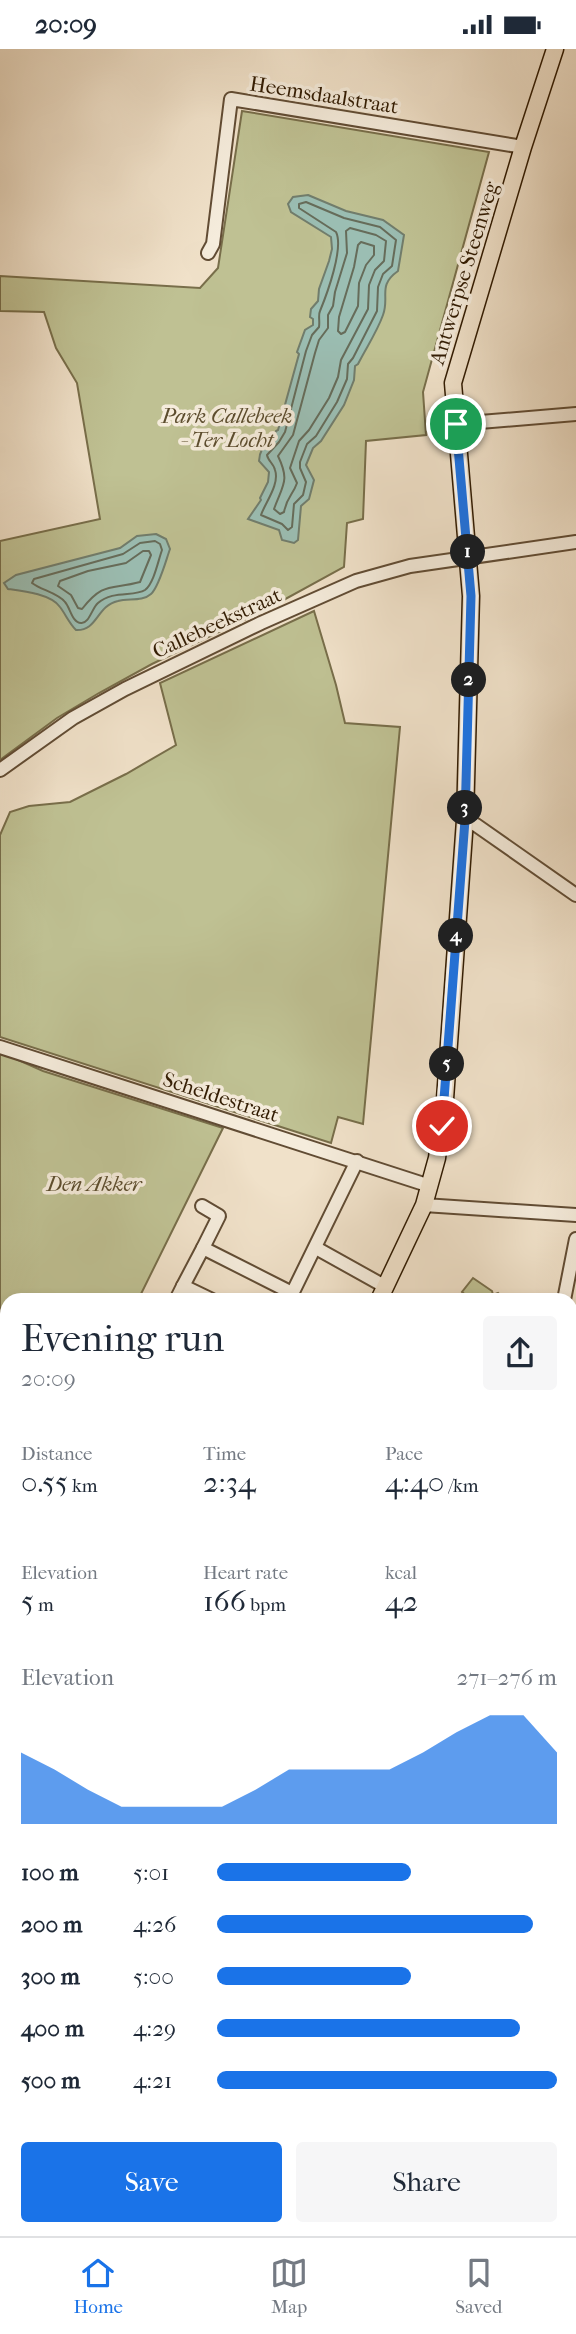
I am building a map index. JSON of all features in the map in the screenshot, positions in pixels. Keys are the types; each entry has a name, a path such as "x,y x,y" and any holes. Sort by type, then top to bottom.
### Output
{"main road":[{"name":"Antwerpse Steenweg","path":"383,1293 424,1205 442,1126 465,820 471,608 469,556 453,383 555,49"}],"street":[{"name":"Heemsdaalstraat","path":"208,253 213,244 231,99 523,147"},
{"path":"456,424 576,414"},
{"name":"Callebeekstraat","path":"0,770 101,701 284,612 377,573 410,565 576,542"},
{"path":"465,820 576,895"},
{"name":"Scheldestraat","path":"0,1047 430,1186"},
{"path":"293,1293 357,1161"},
{"path":"424,1205 576,1215"},
{"path":"180,1293 219,1216 202,1206"},
{"path":"565,1293 576,1239"},
{"path":"203,1248 284,1293"},
{"path":"316,1248 382,1293"},
{"path":"183,1286 198,1293"}],"green space":[{"name":"Park Callebeek - Ter Locht","path":"242,111 489,152 423,392 426,435 366,441 363,519 347,523 344,567 269,608 152,664 99,693 57,718 0,760 0,541 100,519 77,383 56,348 44,312 0,311 0,276 200,288 218,268"},
{"path":"314,611 345,723 400,727 363,1124 338,1117 331,1143 0,1037 0,835 10,812 29,806 70,802 176,745 160,683"},
{"name":"Den Akker","path":"0,1052 43,1071 223,1128 141,1293 0,1293"},
{"path":"473,1278 492,1293 463,1293"}],"water":[{"path":"308,195 346,211 383,220 404,235 398,271 386,287 381,321 355,366 354,380 344,405 321,441 313,448 306,465 314,480 309,499 301,506 298,540 294,543 282,540 279,530 248,519 261,500 268,482 269,472 259,461 260,455 278,430 299,354 297,352 305,330 313,325 311,309 318,301 319,289 332,249 331,237 291,212 288,204 293,197"},
{"path":"156,534 166,539 170,549 154,591 144,598 111,604 89,627 83,629 76,630 60,607 50,599 8,589 4,583 16,575 120,548 137,536"}],"route":[{"path":"442,1126 465,820 471,596 456,424"}]}
